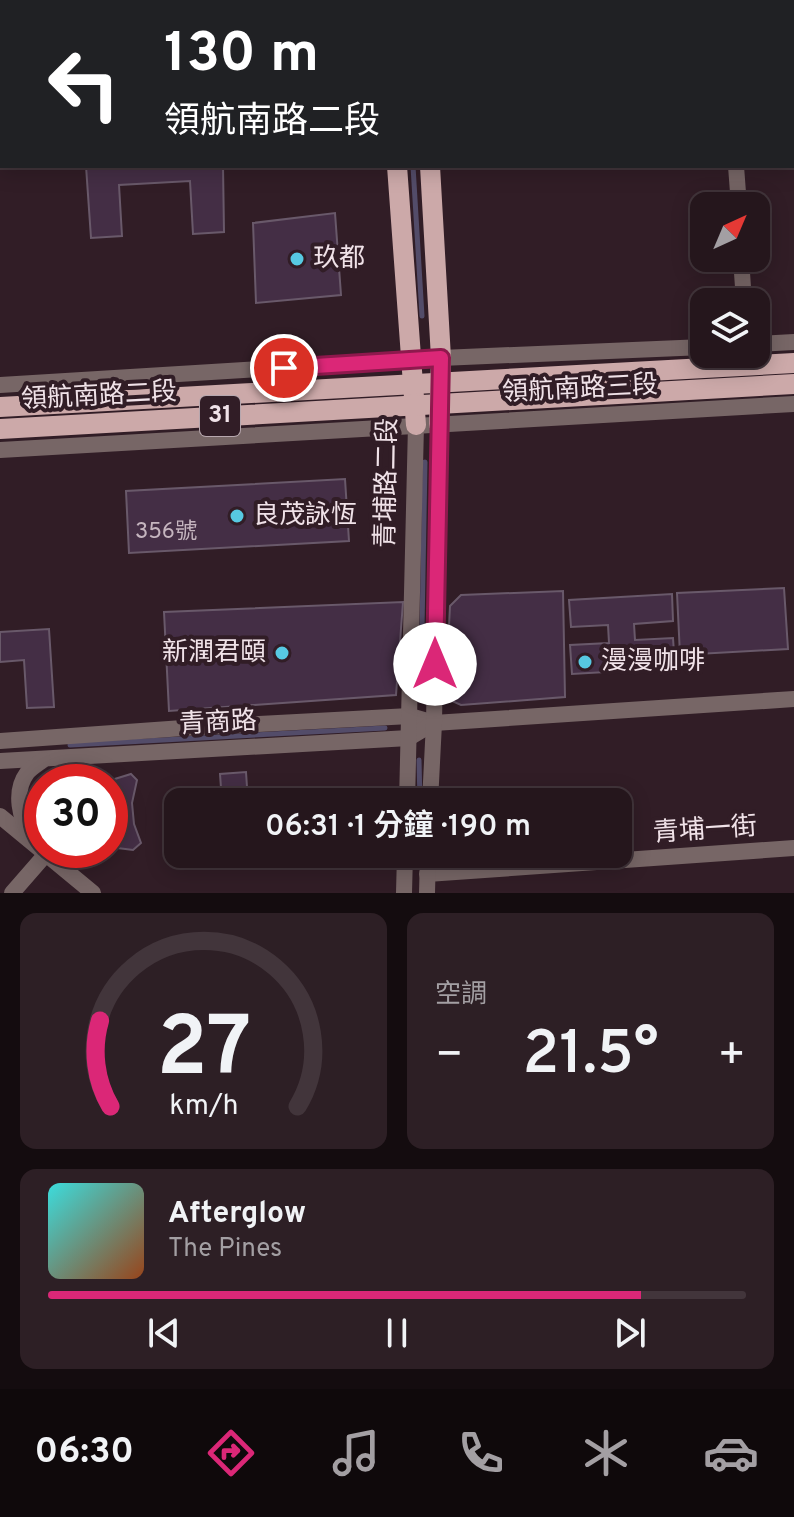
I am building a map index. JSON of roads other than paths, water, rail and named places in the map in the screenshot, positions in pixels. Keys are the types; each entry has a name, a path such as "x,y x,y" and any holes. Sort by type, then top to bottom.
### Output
{"main road":[{"name":"青埔路二段","path":"397,168 414,404"},
{"name":"青埔路二段","path":"430,168 441,358 439,413"},
{"name":"領航南路三段","path":"440,381 794,363"},
{"name":"31","path":"414,404 440,381"},
{"name":"領航南路三段","path":"439,413 794,384"},
{"name":"領航南路二段","path":"0,429 414,404"},
{"name":"領航南路二段","path":"0,407 414,404 439,413"}],"street":[{"path":"736,168 738,192"},
{"path":"770,343 794,342"},
{"name":"領航南路三段","path":"410,361 690,348"},
{"name":"領航南路二段","path":"0,385 410,361"},
{"name":"領航南路二段","path":"0,450 414,404"},
{"name":"青埔路二段","path":"407,788 414,404"},
{"name":"領航南路三段","path":"439,413 794,404"},
{"name":"青埔路二段","path":"431,788 439,413"},
{"name":"青商路","path":"0,741 410,716 434,723 794,699"},
{"name":"青商路","path":"0,761 409,738 434,723"},
{"path":"38,764 43,760"},
{"path":"24,782 18,798 24,821"},
{"path":"0,816 24,836"},
{"name":"青埔一街","path":"427,874 794,848"},
{"path":"12,893 29,868"},
{"path":"63,868 93,893"},
{"path":"404,893 405,868"},
{"path":"427,868 427,893"}],"waterway":[{"path":"413,168 422,316"},
{"path":"421,685 425,462"},
{"path":"70,745 385,728"},
{"path":"419,760 420,788"}],"place":[{"name":"玖都","path":"297,259"},
{"name":"良茂詠恆","path":"237,516"},
{"name":"新潤君頤","path":"282,653"},
{"name":"漫漫咖啡","path":"585,662"}]}
